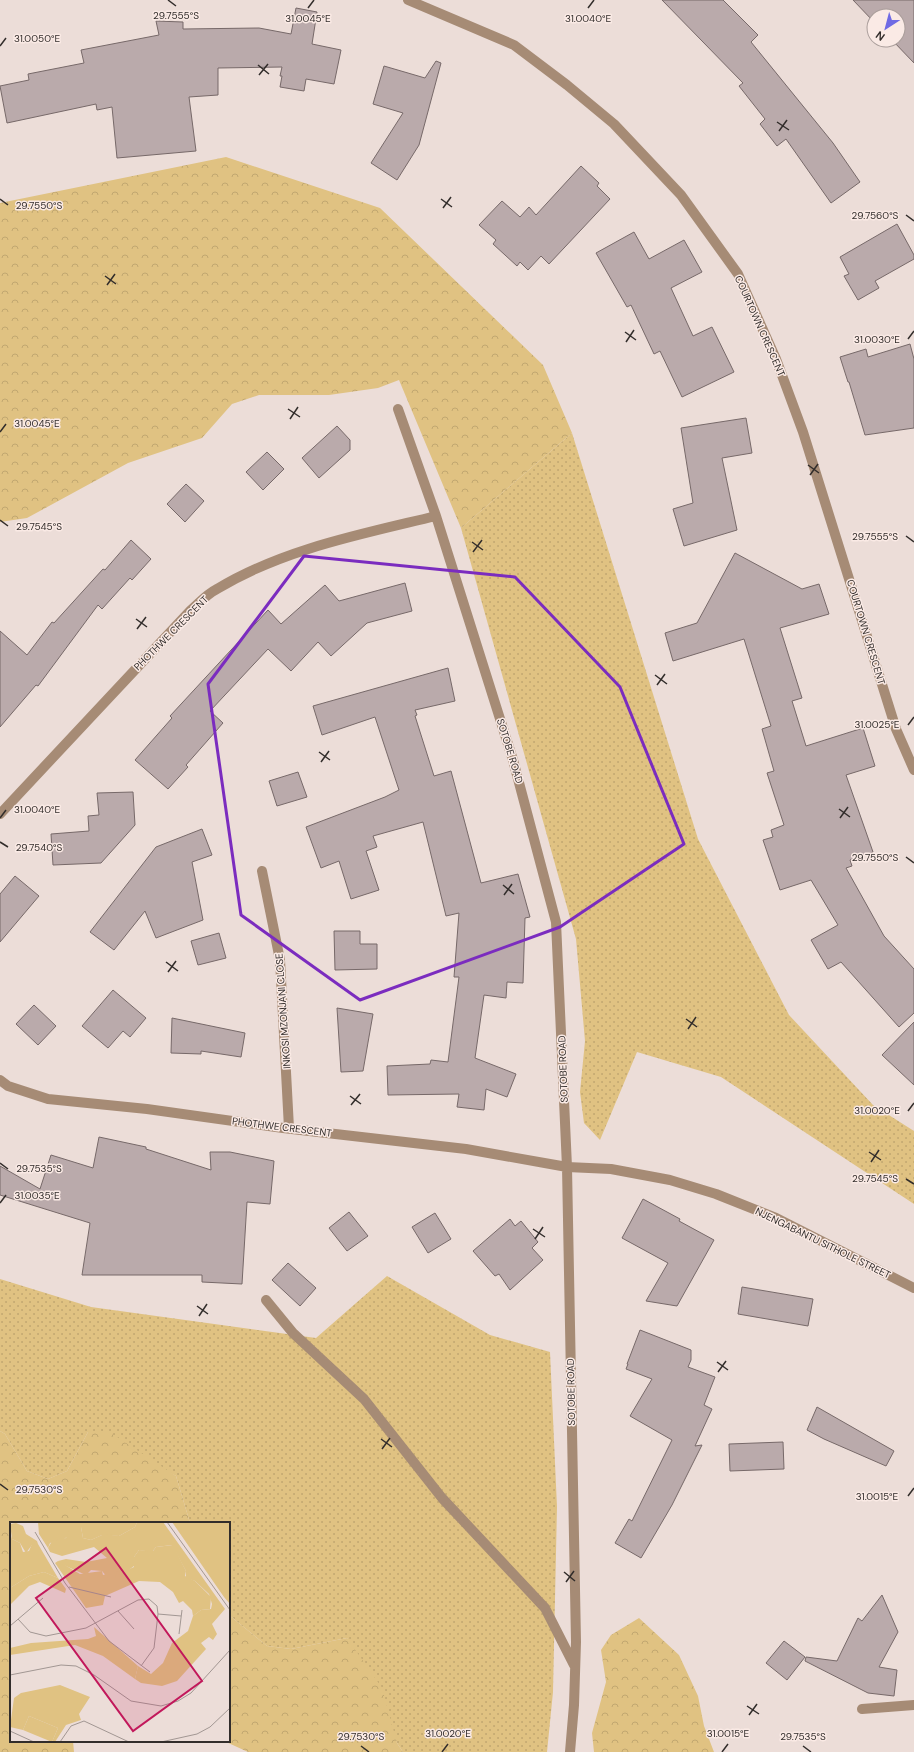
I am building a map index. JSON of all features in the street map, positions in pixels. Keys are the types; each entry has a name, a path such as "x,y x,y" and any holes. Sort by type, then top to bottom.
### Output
{"street":[{"name":"COURTOWN CRESCENT","path":"408,0 514,45 567,85 614,124 682,195 738,274 776,359 803,432 896,729 914,770"},
{"name":"SOTOBE ROAD","path":"398,409 436,516 513,760 556,922 567,1167 575,1666 574,1705 570,1752"},
{"name":"PHOTHWE CRESCENT","path":"0,814 165,636 215,589 243,575 288,556 364,534 436,516"},
{"name":"INKOSI MZONJANI CLOSE","path":"262,871 280,960 289,1128"},
{"name":"PHOTHWE CRESCENT","path":"0,1080 8,1086 48,1099 148,1109 289,1128 466,1149 567,1167"},
{"name":"NJENGABANTU SITHOLE STREET","path":"567,1167 611,1169 670,1180 716,1194 776,1218 914,1288"},
{"path":"266,1300 293,1333 364,1399 442,1498 545,1608 575,1666"},
{"path":"862,1709 914,1706"}],"highlighted area":[{"path":"304,556 515,577 620,687 684,844 560,927 360,1000 241,915 208,684"}],"green space":[{"path":"226,157 380,208 543,365 572,433 461,528 399,380 378,388 329,395 259,395 232,404 202,438 128,463 27,518 0,522 0,203"},
{"path":"572,433 698,839 789,1015 873,1105 914,1131 914,1204 721,1077 637,1052 600,1140 584,1123 580,1092 585,1041 576,939 461,528"},
{"path":"387,1276 490,1335 550,1352 557,1507 553,1692 547,1752 403,1752 397,1743 347,1638 291,1649 267,1646 230,1616 230,1522 190,1522 176,1476 88,1432 67,1471 48,1479 27,1471 5,1434 0,1431 0,1279 91,1307 316,1338"},
{"path":"0,1431 5,1434 27,1471 48,1479 67,1471 88,1432 111,1433 176,1476 190,1522 10,1522 10,1742 73,1742 74,1752 0,1752"},
{"path":"230,1616 267,1646 291,1649 347,1638 382,1688 397,1743 403,1752 248,1752 226,1742 230,1742"},
{"path":"639,1618 679,1655 698,1696 704,1726 714,1752 594,1752 592,1733 606,1682 601,1650 611,1635"}],"building":[{"path":"662,0 723,0 758,35 751,42 833,143 860,182 831,203 786,139 777,146 760,124 765,119 739,86 743,83"},
{"path":"853,0 914,0 914,63 900,48 906,48 906,8 866,8 866,14"},
{"path":"296,8 317,12 312,44 341,50 334,84 306,79 304,91 280,87 282,67 218,68 218,95 189,97 196,151 117,158 112,107 97,110 96,104 7,123 0,86 29,80 28,74 84,63 81,50 159,35 156,21 183,22 183,29 259,28 291,34"},
{"path":"436,61 441,63 419,145 397,180 371,163 403,113 373,104 384,66 425,78"},
{"path":"581,166 599,183 597,186 610,199 549,264 541,256 528,270 520,262 517,266 493,244 496,240 479,225 502,201 520,217 529,207 536,215"},
{"path":"897,224 914,255 914,259 875,281 879,288 858,300 844,276 849,274 840,257"},
{"path":"634,232 649,259 684,240 702,272 671,288 693,336 712,327 734,372 682,397 660,351 654,354 631,305 627,307 596,253"},
{"path":"910,344 914,359 914,428 865,435 840,357 866,349 868,357"},
{"path":"746,418 752,453 722,458 737,530 684,546 673,509 693,503 681,428"},
{"path":"337,426 350,440 350,450 319,478 302,458"},
{"path":"267,452 284,469 263,490 246,472"},
{"path":"186,484 204,501 185,522 167,504"},
{"path":"131,540 151,559 132,580 130,578 102,609 98,605 38,686 36,685 0,727 0,631 27,655 52,622 54,623 103,569 105,570"},
{"path":"735,553 802,589 819,584 829,614 780,628 802,698 792,701 806,746 863,728 875,766 846,775 873,852 850,860 852,866 846,868 884,936 914,969 914,1013 899,1027 841,962 828,969 811,940 838,925 811,880 780,890 763,840 773,837 771,830 784,825 767,773 774,771 762,729 771,726 744,639 673,661 665,633 697,623"},
{"path":"405,583 412,611 367,623 331,656 318,642 291,671 268,649 210,711 223,723 186,765 188,767 168,789 135,760 172,718 170,716 268,610 281,624 325,585 339,601"},
{"path":"448,668 455,701 415,710 417,715 415,716 434,776 451,771 481,883 518,874 530,917 525,918 523,983 507,982 506,998 484,995 475,1058 516,1074 507,1097 486,1089 484,1110 457,1107 459,1094 388,1095 387,1066 430,1064 431,1060 448,1062 459,977 454,977 459,913 446,916 423,822 373,836 377,847 366,851 379,890 351,899 339,861 321,868 306,827 385,797 399,790 375,717 322,735 313,706"},
{"path":"298,772 307,797 277,806 269,781"},
{"path":"133,792 135,825 101,863 53,865 51,834 89,831 88,816 99,815 97,793"},
{"path":"202,829 212,855 192,862 203,920 156,938 145,911 114,950 90,932 156,847"},
{"path":"15,876 39,896 0,942 0,894"},
{"path":"334,931 360,931 360,944 377,944 377,969 335,970"},
{"path":"219,933 226,958 198,965 191,941"},
{"path":"113,990 146,1018 130,1037 123,1031 108,1048 82,1026"},
{"path":"34,1005 56,1026 38,1045 16,1024"},
{"path":"337,1008 373,1014 363,1071 341,1072"},
{"path":"172,1018 245,1033 241,1057 201,1051 201,1054 171,1053"},
{"path":"914,1022 914,1085 882,1055"},
{"path":"99,1137 146,1147 146,1149 211,1170 210,1152 230,1152 274,1161 270,1204 247,1202 242,1284 202,1282 202,1275 82,1275 90,1223 0,1195 0,1166 40,1189 51,1155 93,1168"},
{"path":"643,1199 714,1240 677,1306 646,1301 668,1263 622,1238"},
{"path":"349,1212 368,1236 347,1251 329,1228"},
{"path":"435,1213 451,1239 428,1253 412,1227"},
{"path":"510,1219 515,1226 521,1221 538,1242 532,1248 543,1260 510,1290 499,1274 495,1276 473,1251"},
{"path":"288,1263 316,1288 300,1306 272,1280"},
{"path":"742,1287 813,1299 808,1326 738,1314"},
{"path":"640,1330 691,1350 691,1360 688,1367 715,1377 704,1405 712,1409 695,1446 702,1445 672,1505 641,1558 615,1543 629,1519 632,1521 672,1440 630,1416 652,1379 626,1369"},
{"path":"817,1407 894,1451 886,1466 807,1430"},
{"path":"783,1442 784,1469 730,1471 729,1444"},
{"path":"882,1595 898,1632 879,1667 897,1670 894,1696 868,1693 805,1661 806,1657 837,1661 858,1618 862,1621"},
{"path":"784,1641 805,1657 787,1680 766,1663"}]}
